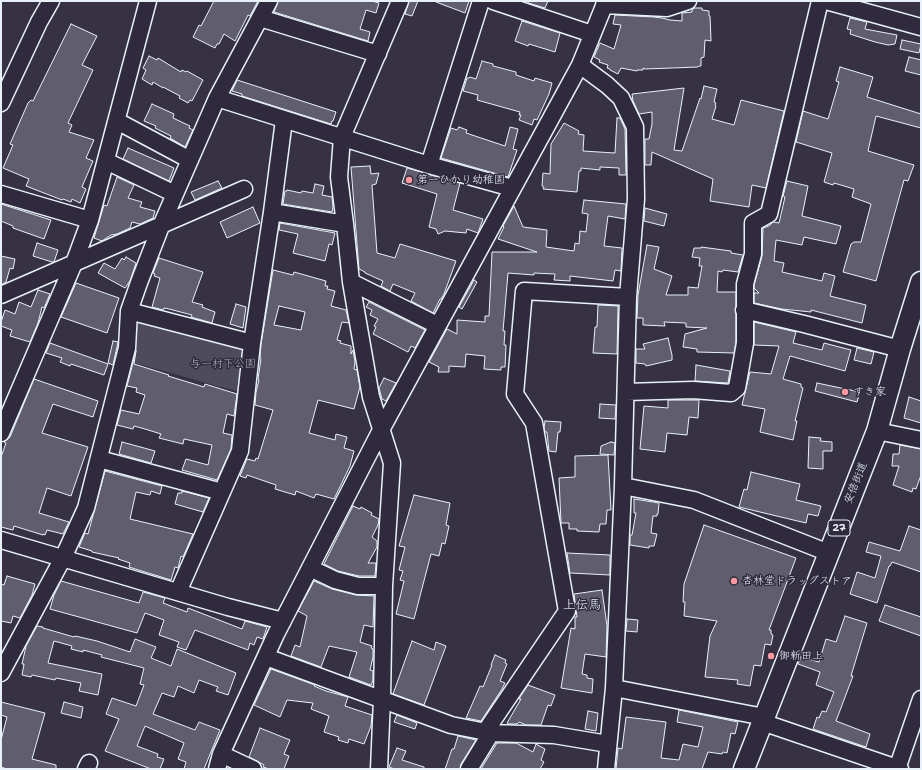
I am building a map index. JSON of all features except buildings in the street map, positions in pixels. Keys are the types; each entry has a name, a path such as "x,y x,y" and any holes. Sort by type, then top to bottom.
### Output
{"main road":[{"name":"安倍街道","path":"744,769 876,432 921,282"}],"street":[{"path":"1,103 51,1"},
{"path":"1,433 74,263 90,220 148,1"},
{"path":"1,672 63,558 86,508 127,348 129,311 161,226 217,98 269,1"},
{"path":"379,769 384,586 392,463 371,398 351,282 339,177 342,137 400,1"},
{"path":"429,165 481,1"},
{"path":"493,1 592,34"},
{"path":"253,769 219,761 266,657 381,430 580,65 605,3 618,7 667,8 688,1"},
{"path":"626,392 693,390 731,393 738,388 744,344 744,284 753,254 753,223 769,214 820,1"},
{"path":"826,1 921,27"},
{"path":"260,18 378,54"},
{"path":"580,65 607,85 621,98 635,127 636,199 628,297 623,486 614,688 606,769"},
{"path":"217,98 429,165 512,188"},
{"path":"178,592 240,451 252,343 284,120"},
{"path":"116,121 190,160"},
{"path":"106,161 175,194"},
{"path":"1,295 244,189"},
{"path":"1,194 90,220"},
{"path":"272,212 345,224"},
{"path":"351,282 437,325"},
{"path":"469,769 488,733 567,611 534,423 515,394 524,291 628,297"},
{"path":"744,310 900,349"},
{"path":"129,311 252,343"},
{"path":"876,432 921,440"},
{"path":"99,459 222,492"},
{"path":"623,486 694,500 829,553"},
{"path":"1,540 228,607 283,621"},
{"path":"310,568 335,580 358,586 384,586"},
{"path":"266,657 451,725 488,733 554,735 608,744"},
{"path":"614,688 763,720 898,769 921,699"}],"green space":[{"name":"与一村下公園","path":"136,318 247,347 243,393 131,362"}],"place":[{"name":"第一ひかり幼稚園","path":"409,180"},
{"name":"すき家","path":"845,392"},
{"name":"杏林堂ドラッグストア","path":"734,581"},
{"name":"御新田上","path":"771,656"}],"district":[{"name":"上伝馬","path":"582,606"}]}
